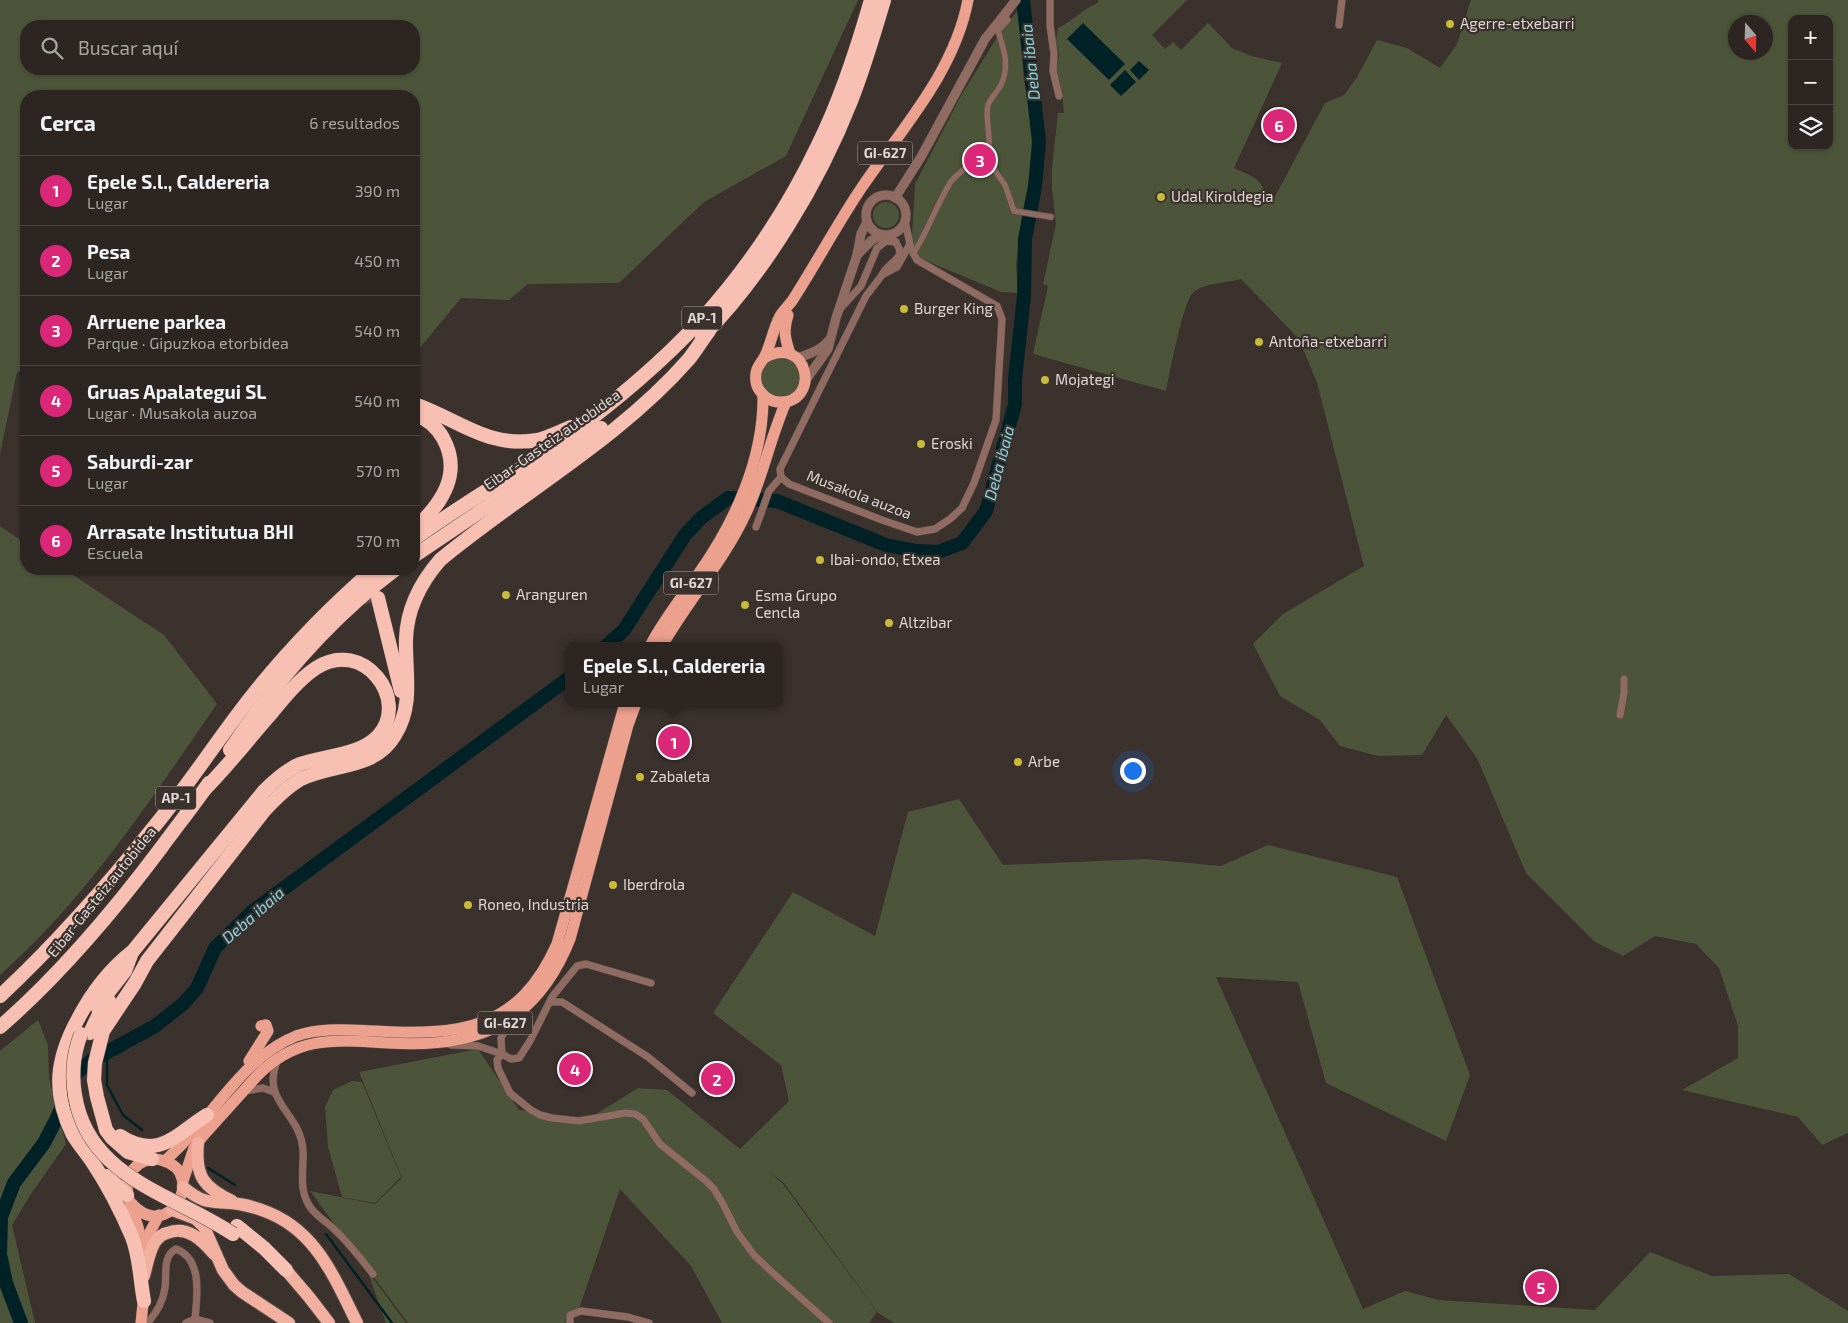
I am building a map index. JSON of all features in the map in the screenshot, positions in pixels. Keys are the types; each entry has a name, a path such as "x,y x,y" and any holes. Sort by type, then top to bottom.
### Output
{"highway":[{"name":"Eibar-Gasteiz autobidea","path":"420,535 564,438 586,421 623,392 680,341 706,313 758,247 792,194 819,145 840,96 861,36 871,0"},
{"name":"Eibar-Gasteiz autobidea","path":"420,552 574,448 632,404 673,368 709,331 770,252 802,202 830,149 851,101 873,40 884,0"},
{"path":"144,1301 133,1240 114,1196 74,1136 61,1102 58,1084 64,1052 100,1012 117,989 147,961 264,811 278,796 303,778 348,766 375,756 395,736 403,716 408,694 406,646 408,622 413,604 428,574 440,560 566,467 630,416 690,358 709,331"},
{"path":"420,406 433,410 488,438 505,441 522,442 540,439 586,421"},
{"path":"420,416 432,424 441,434 448,447 451,463 450,479 442,497 420,524"},
{"path":"345,594 362,575"},
{"name":"Eibar-Gasteiz autobidea","path":"0,996 34,964 92,901 154,827 237,716 282,660 312,626 367,575"},
{"name":"Eibar-Gasteiz autobidea","path":"0,1027 87,940 131,887 204,790 243,731 291,668 339,617 389,575"},
{"path":"81,1032 92,1013 125,971 133,952 264,791 283,773 302,764 368,744 378,736 385,726 392,710 393,698 374,601 401,690 403,716"},
{"path":"204,790 283,699 304,678 318,667 333,661 359,662 369,668 383,685 387,697 388,717"},
{"path":"147,961 135,984 108,1022 98,1046 94,1080 106,1130 112,1138 128,1152 158,1160"},
{"path":"81,1032 86,1044 81,1068 83,1092 90,1117 107,1146 125,1163 147,1178 220,1215 235,1230 276,1258 329,1323"},
{"path":"100,1107 113,1130 128,1141 142,1146 157,1146 169,1142 182,1134 191,1125 207,1116"},
{"path":"198,1143 197,1165 204,1182 212,1191 239,1204"},
{"path":"92,1162 129,1199"},
{"path":"183,1184 200,1200 239,1204 261,1210 279,1217 302,1233 315,1246 332,1274 357,1323"},
{"path":"165,1213 196,1219 204,1227 223,1270 234,1285 289,1323"},
{"path":"144,1276 156,1241 162,1235 169,1232 177,1230 189,1232 217,1257"}],"main road":[{"name":"GI-627","path":"752,482 763,419 763,395 758,388 757,368 764,358 780,316 792,302 860,191 922,103 946,64 961,28 968,0"},
{"name":"GI-627","path":"664,642 680,616 722,557 786,402 799,394 805,381 804,368 794,356 785,340 784,328 792,302"},
{"path":"764,358 781,352 794,356"},
{"path":"763,395 770,400 786,402"},
{"name":"GI-627","path":"652,642 666,618 735,523"},
{"name":"GI-627","path":"144,1276 139,1231 126,1182 131,1171 140,1163 158,1160 188,1138 260,1057 278,1045 298,1036 335,1029 412,1032 458,1029 496,1017 513,1006 527,993 544,971 557,944 624,707"},
{"name":"GI-627","path":"141,1323 147,1244 150,1232 165,1213 178,1204 182,1196 183,1184 194,1148 238,1095 265,1067 280,1056 302,1045 320,1041 430,1042 460,1039 481,1034 500,1026 534,1000 561,961 570,939 635,707"},
{"path":"221,1099 262,1043 268,1031 266,1025 260,1026"},
{"path":"158,1160 173,1165 179,1172 183,1184"},
{"path":"129,1199 143,1213 151,1216 165,1213"}],"street":[{"path":"1050,0 1050,25 1054,54 1053,70 1059,96"},
{"path":"1339,25 1342,0"},
{"path":"895,198 986,39 1002,15 1013,3"},
{"path":"989,145 987,114 989,104 1001,84 1007,68 998,31 1008,20 1002,15"},
{"path":"913,254 951,181 968,168 972,160"},
{"path":"991,165 1005,185 1012,209 1020,213 1051,217"},
{"path":"757,525 769,491 781,477 780,468 866,296 884,271 897,260 899,255 899,248 889,237 872,230 867,222 866,213 871,202 881,196 895,198 902,203 913,254"},
{"path":"838,312 861,286 877,248 898,231 905,221"},
{"path":"805,381 828,349 829,339 857,255 861,234 867,222"},
{"path":"857,255 872,240 889,237"},
{"path":"882,275 897,267 910,244"},
{"name":"Musakola auzoa","path":"781,477 789,484 917,532 935,529 950,520 962,508 974,483 996,420 1002,319 997,306 921,264 913,254"},
{"path":"794,356 816,351 823,347 829,339"},
{"path":"1620,715 1624,679"},
{"path":"430,1042 478,1046 511,1059 519,1058 524,1052 552,997 577,966 586,964 651,982"},
{"path":"550,1002 562,1002 630,1044 692,1093"},
{"path":"512,1018 501,1038 502,1054 497,1060 498,1068 510,1093 530,1110 552,1118 579,1121 625,1113 636,1114 643,1119 649,1124 659,1143 714,1189 737,1232 750,1250 829,1323"},
{"path":"280,1056 272,1079 274,1092 298,1131 303,1151 301,1168 303,1189 310,1207 341,1236 373,1274"},
{"path":"238,1095 254,1088 263,1088 274,1092"},
{"path":"147,1323 152,1318 163,1296 167,1260 170,1252 176,1250 183,1252 190,1259 194,1270 197,1284 195,1319"},
{"path":"570,1323 570,1316 581,1311 649,1323"},
{"path":"620,1317 627,1323"},
{"path":"186,1323 195,1319 210,1323"}],"green space":[{"path":"0,0 858,0 786,156 704,202 619,283 528,284 509,300 461,298 420,348 420,90 20,90 20,371 17,372 0,454"},
{"path":"1098,0 1187,0 1152,35 1165,49 1173,42 1181,50 1208,23 1232,48 1251,56 1282,63 1234,168 1254,177 1261,184 1271,204 1325,103 1344,95 1357,77 1377,40 1407,48 1440,68 1457,44 1471,0 1848,0 1848,1133 1822,1145 1798,1117 1682,1090 1738,1058 1738,1026 1719,968 1696,944 1655,936 1623,956 1595,942 1526,873 1477,758 1446,715 1422,755 1378,756 1340,746 1320,720 1280,696 1253,644 1283,614 1364,566 1317,383 1299,339 1241,279 1204,287 1194,292 1181,322 1166,391 1033,354 1048,286 1043,284 1056,224 1052,168 1058,113 1064,113 1062,91 1056,71 1059,54 1056,42 1058,28 1087,8 1098,3"},
{"path":"1018,10 1024,81 1035,142 1023,209 1016,265 1018,293 1001,292 917,257 912,237 915,184 962,94 996,39"},
{"path":"886,202 895,206 899,215 895,224 886,228 877,224 873,215 877,206"},
{"path":"791,357 803,374 795,393 782,398 768,394 760,382 761,368 770,358"},
{"path":"0,526 20,540 20,575 73,575 164,635 217,704 142,811 89,880 32,945 0,975"},
{"path":"959,799 1003,865 1146,859 1221,866 1268,845 1397,877 1470,1075 1446,1141 1326,1083 1298,982 1216,977 1363,1309 1405,1291 1439,1300 1595,1310 1650,1252 1712,1276 1789,1274 1848,1311 1848,1323 894,1323 878,1313 784,1183 768,1171 783,1184 877,1312 869,1323 722,1323 691,1266 620,1189 579,1309 564,1323 408,1323 310,1191 375,1204 402,1178 359,1072 478,1049 519,1110 588,1119 638,1088 667,1090 740,1149 789,1101 781,1065 713,1013 793,892 875,936 908,812"},
{"path":"38,1020 48,1045 49,1078 66,1144 12,1225 35,1323 0,1323 0,1051"},
{"path":"352,1081 362,1082 401,1177 375,1203 342,1197 328,1147 325,1107 333,1090"},
{"path":"367,1270 406,1323 386,1323"}],"water":[{"path":"1083,23 1125,64 1109,80 1067,39"},
{"path":"1139,61 1149,70 1139,80 1130,70"},
{"path":"1125,70 1136,82 1121,96 1110,85"}],"waterway":[{"name":"Deba ibaia","path":"610,642 624,630 685,535 701,518 728,498 777,501 886,545 917,551 938,552 962,543 986,511 1015,404 1015,379 1024,296 1025,239 1035,187 1039,142 1023,0"},
{"name":"Deba ibaia","path":"21,1323 6,1283 0,1254 1,1217 14,1183 44,1143 76,1073 91,1061 155,1026 183,1004 197,988 215,948 253,911 565,681"},
{"path":"107,1052 107,1085 123,1115 142,1130"},
{"path":"208,1168 235,1185"},
{"path":"326,1234 392,1323"}],"tunnel":[{"path":"364,575 371,604"}],"place":[{"name":"Agerre-etxebarri","path":"1450,24"},
{"name":"Arrasate Institutua BHI","path":"1279,125"},
{"name":"Arruene parkea","path":"980,160"},
{"name":"Udal Kiroldegia","path":"1161,197"},
{"name":"Burger King","path":"904,309"},
{"name":"Antoña-etxebarri","path":"1259,342"},
{"name":"Mojategi","path":"1045,380"},
{"name":"Eroski","path":"921,444"},
{"name":"Ibai-ondo, Etxea","path":"820,560"},
{"name":"Aranguren","path":"506,595"},
{"name":"Esma Grupo Cencla","path":"745,605"},
{"name":"Altzibar","path":"889,623"},
{"name":"Epele S.l., Caldereria","path":"674,742"},
{"name":"Arbe","path":"1018,762"},
{"name":"Zabaleta","path":"640,777"},
{"name":"Iberdrola","path":"613,885"},
{"name":"Roneo, Industria","path":"468,905"},
{"name":"Gruas Apalategui SL","path":"575,1069"},
{"name":"Pesa","path":"717,1079"},
{"name":"Saburdi-zar","path":"1541,1287"}]}
